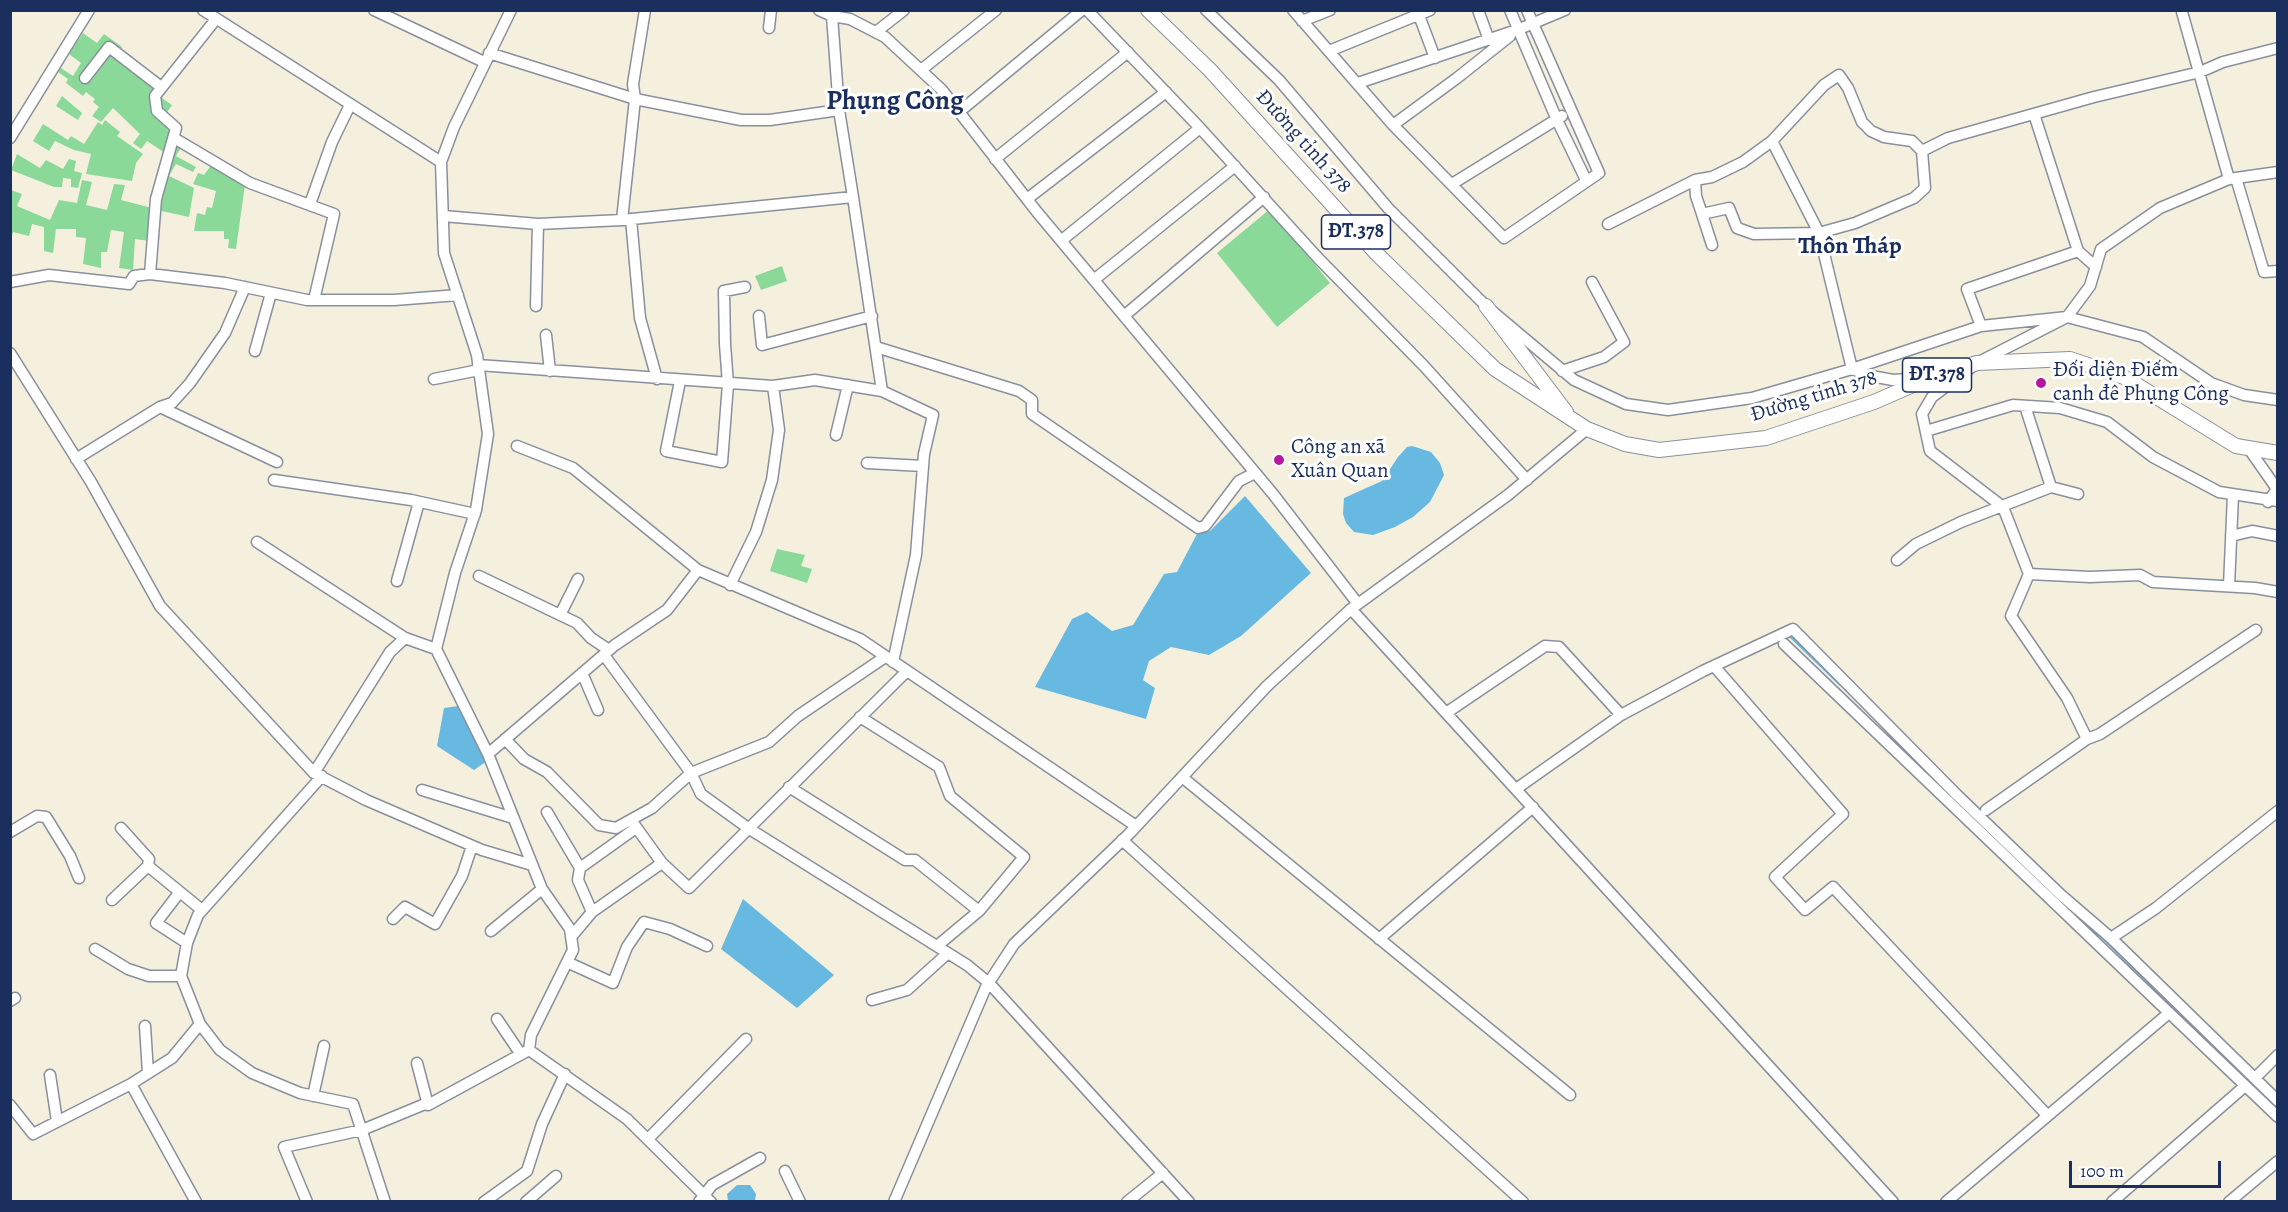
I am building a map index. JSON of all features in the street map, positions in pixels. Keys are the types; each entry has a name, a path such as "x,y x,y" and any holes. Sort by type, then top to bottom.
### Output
{"main road":[{"name":"Đường tỉnh 378","path":"1148,10 1210,70 1377,254 1495,369 1587,429 1625,444 1659,450 1766,438 1874,402 1929,378 1977,363 2070,359 2124,377 2236,446 2277,453"},
{"path":"1486,306 1572,419"}],"street":[{"path":"10,138 89,10"},
{"path":"203,10 441,162"},
{"path":"374,10 487,58 635,99 741,120 770,120 839,110"},
{"path":"307,1202 284,1147 362,1130 425,1104 428,1105 524,1051 569,963 573,950 570,929 542,889 488,754 436,649 455,573 475,514 488,434 478,368 444,253 441,162 511,10"},
{"path":"645,10 633,84 635,99 627,219 640,318 657,379"},
{"path":"769,28 771,10"},
{"path":"819,10 850,19 885,37 942,90 1027,200 1255,473 1355,606 1446,712 1893,1202"},
{"path":"876,32 904,10"},
{"path":"921,70 996,10"},
{"path":"959,112 1082,10"},
{"path":"1087,10 1200,128 1527,480"},
{"path":"1206,10 1279,80 1388,208 1486,306 1533,342 1562,371 1594,391 1626,404 1668,410 1752,398 1852,369 1981,326 2067,317 2143,337 2211,383 2244,395 2277,400"},
{"path":"1293,10 1393,124 1504,238 1599,173 1569,112 1527,10"},
{"path":"1302,21 1330,10"},
{"path":"1329,51 1430,10"},
{"path":"1478,10 1488,40"},
{"path":"1510,10 1557,120 1587,180"},
{"path":"1358,83 1517,30 1565,10"},
{"path":"2182,12 2232,178 2264,272 2277,271"},
{"path":"832,13 839,110 882,391"},
{"path":"1418,13 1435,58"},
{"path":"150,274 152,218 176,126 155,107 155,96 216,19"},
{"path":"1393,124 1457,78 1517,30"},
{"path":"85,78 109,46 161,87"},
{"path":"1922,151 1948,138 2200,72 2223,62 2277,48"},
{"path":"995,159 1128,52"},
{"path":"1608,224 1695,180 1712,177 1743,162 1772,141 1824,85 1839,75 1848,88 1862,122 1871,131 1884,137 1912,141 1922,151 1925,188 1914,198 1855,223 1819,233 1754,234 1737,228 1729,208 1702,214"},
{"path":"1027,200 1166,92"},
{"path":"310,204 332,142 350,105"},
{"path":"1452,184 1569,112"},
{"path":"2034,114 2078,251 2096,267"},
{"path":"1062,240 1200,128"},
{"path":"174,138 250,183 334,214 314,300"},
{"path":"1772,141 1819,233 1852,369"},
{"path":"1095,279 1235,166"},
{"path":"2087,740 2067,698 2011,615 2029,574 2003,507 1930,452 1922,414 1932,397 1977,363 2067,317 2090,285 2102,249 2160,208 2232,178 2277,172"},
{"path":"1695,180 1696,196 1712,245"},
{"path":"443,216 538,224 627,219 853,197"},
{"path":"1124,316 1264,197"},
{"path":"536,306 538,224"},
{"path":"1981,326 1967,289 2078,251"},
{"path":"10,282 49,275 129,284 134,276 150,274 314,300 394,300 458,295"},
{"path":"1562,371 1604,357 1624,342 1592,282"},
{"path":"680,381 666,452 722,462 728,384 724,344 724,291 745,287"},
{"path":"76,459 160,406 172,402 190,383 225,333 245,288"},
{"path":"255,351 271,293"},
{"path":"759,316 762,345 872,316"},
{"path":"546,335 550,371"},
{"path":"876,347 1019,391 1032,400 1032,414 1198,528 1204,526 1239,481 1255,473"},
{"path":"10,352 76,459 160,606 318,775 366,800 472,846 532,866"},
{"path":"434,379 478,368 773,386 815,380 882,391 933,415 923,466 916,555 889,660 798,717 770,742 691,773 580,868"},
{"path":"1852,369 1871,376 1893,380 1929,378"},
{"path":"836,435 848,385"},
{"path":"730,585 756,532 772,480 779,430 773,386"},
{"path":"160,406 277,462"},
{"path":"1926,431 2002,408 2025,406 2060,408 2107,422 2153,457 2219,492 2273,502 2277,489 2249,449"},
{"path":"2025,406 2051,487"},
{"path":"894,1202 989,983 1014,944 1136,826 1267,686 1355,606 1527,480 1587,429"},
{"path":"517,446 573,468 698,570 860,639 1136,826"},
{"path":"867,463 923,466"},
{"path":"274,480 419,502 475,514"},
{"path":"1897,560 1916,544 1961,522 2051,487 2078,494"},
{"path":"2229,586 2232,495"},
{"path":"397,581 419,502"},
{"path":"2231,536 2252,531 2277,536"},
{"path":"257,542 405,638 436,649"},
{"path":"488,754 606,652 666,610 698,570"},
{"path":"2029,574 2090,578 2140,575 2153,582 2229,586 2277,592"},
{"path":"480,576 577,623 606,652 691,773 701,794 748,828 948,953 989,983 1189,1202"},
{"path":"560,615 578,579"},
{"path":"1516,789 1621,716 1714,666 1793,629 1957,795 2061,895 2111,938 2277,1101"},
{"path":"1986,810 2087,740 2100,734 2256,630"},
{"path":"385,1202 353,1104 312,1096 252,1073 220,1050 200,1024 182,976 187,943 202,910 318,775 390,652 405,638"},
{"path":"1784,644 2277,1117"},
{"path":"1446,712 1545,646 1559,647 1621,716"},
{"path":"1714,666 1843,814 1775,877 1805,910 1833,887 2047,1115"},
{"path":"633,824 662,863 689,888 907,672"},
{"path":"582,673 598,710"},
{"path":"860,717 939,767 950,796 1024,856 978,911 937,946"},
{"path":"506,739 524,759 547,772 599,825 616,828 633,824"},
{"path":"1182,777 1570,1095"},
{"path":"789,787 904,860 915,860 978,911"},
{"path":"422,790 513,818"},
{"path":"1379,939 1533,807"},
{"path":"2111,938 2156,908 2277,811"},
{"path":"547,812 580,868 578,880 592,912"},
{"path":"10,832 37,816 46,817 70,856 79,878"},
{"path":"112,900 148,866 149,860 121,828"},
{"path":"1122,840 1523,1202"},
{"path":"393,919 405,907 435,924 462,876 472,846"},
{"path":"571,937 592,912 662,863"},
{"path":"148,866 202,910"},
{"path":"490,931 542,889"},
{"path":"179,893 156,923 187,943"},
{"path":"569,963 613,983 627,947 644,922 670,929 707,946"},
{"path":"95,948 128,969 150,976 182,976"},
{"path":"872,1000 907,990 948,953"},
{"path":"1946,1202 2169,1013"},
{"path":"497,1019 524,1051 565,1074 627,1119 705,1199 729,1174 760,1158"},
{"path":"10,1105 33,1134 131,1084 180,1051 200,1024"},
{"path":"145,1026 148,1072"},
{"path":"648,1139 746,1039"},
{"path":"312,1096 324,1046"},
{"path":"2255,1078 2277,1055"},
{"path":"417,1063 428,1105"},
{"path":"484,1202 527,1171 542,1124 565,1074"},
{"path":"50,1075 57,1121"},
{"path":"131,1084 196,1202"},
{"path":"2112,1202 2245,1086"},
{"path":"2229,1202 2277,1161"},
{"path":"785,1172 800,1202"},
{"path":"1127,1202 1163,1173"},
{"path":"526,1202 556,1176"}],"green space":[{"path":"83,33 97,43 104,34 122,47 117,56 162,90 158,95 172,105 163,118 174,127 165,153 147,141 141,149 133,143 140,134 113,108 101,122 92,116 99,107 93,102 95,99 86,92 83,96 66,83 68,79 58,72 61,68 73,76 81,63 69,54"},
{"path":"62,96 82,113 78,120 56,106"},
{"path":"105,120 120,132 117,136 143,154 136,163 132,181 86,174 91,154 74,150 55,141 49,151 33,141 43,124 68,140 71,136 84,144 98,122 102,125"},
{"path":"174,141 182,146 176,156 196,167 193,172 176,164 169,176 194,188 189,217 157,210"},
{"path":"17,154 40,168 46,160 63,169 69,159 76,161 74,171 82,173 78,188 71,187 71,179 63,178 62,187 54,187 11,170"},
{"path":"212,164 245,184 236,249 228,248 229,239 224,239 224,231 194,231 197,213 205,215 207,207 212,208 216,191 193,184 198,173 204,175"},
{"path":"82,180 92,182 86,205 107,210 114,184 125,185 121,200 152,208 149,241 135,239 133,270 119,268 124,232 111,230 107,252 101,252 101,268 83,264 86,238 76,237 76,229 56,229 53,253 44,251 44,227 32,224 29,236 13,232 11,239 11,190 22,194 17,206 50,220 59,200 77,203"},
{"path":"1270,209 1330,283 1277,327 1217,253"},
{"path":"782,266 787,281 761,290 755,276"},
{"path":"777,549 805,555 801,566 812,569 807,583 770,571"}],"water":[{"path":"1412,446 1431,452 1440,463 1444,475 1430,502 1413,517 1395,527 1373,535 1354,532 1346,523 1343,514 1344,498 1382,481 1398,457 1407,447"},
{"path":"1245,496 1311,573 1241,636 1209,655 1171,647 1149,661 1143,680 1155,688 1146,719 1035,687 1072,619 1087,612 1112,631 1133,625 1164,574 1177,572 1198,532 1210,531"},
{"path":"458,706 487,761 474,770 437,746 444,708"},
{"path":"743,899 834,975 797,1008 721,949"},
{"path":"737,1185 750,1185 756,1194 755,1201 728,1201 727,1194"}],"waterway":[{"path":"1789,635 1840,684"},
{"path":"2097,932 2278,1108"}],"place":[{"name":"Đối diện Điếm canh đê Phụng Công","path":"2041,383"},
{"name":"Công an xã Xuân Quan","path":"1279,460"}],"district":[{"name":"Phụng Công","path":"895,102"},
{"name":"Thôn Tháp","path":"1850,247"}]}
